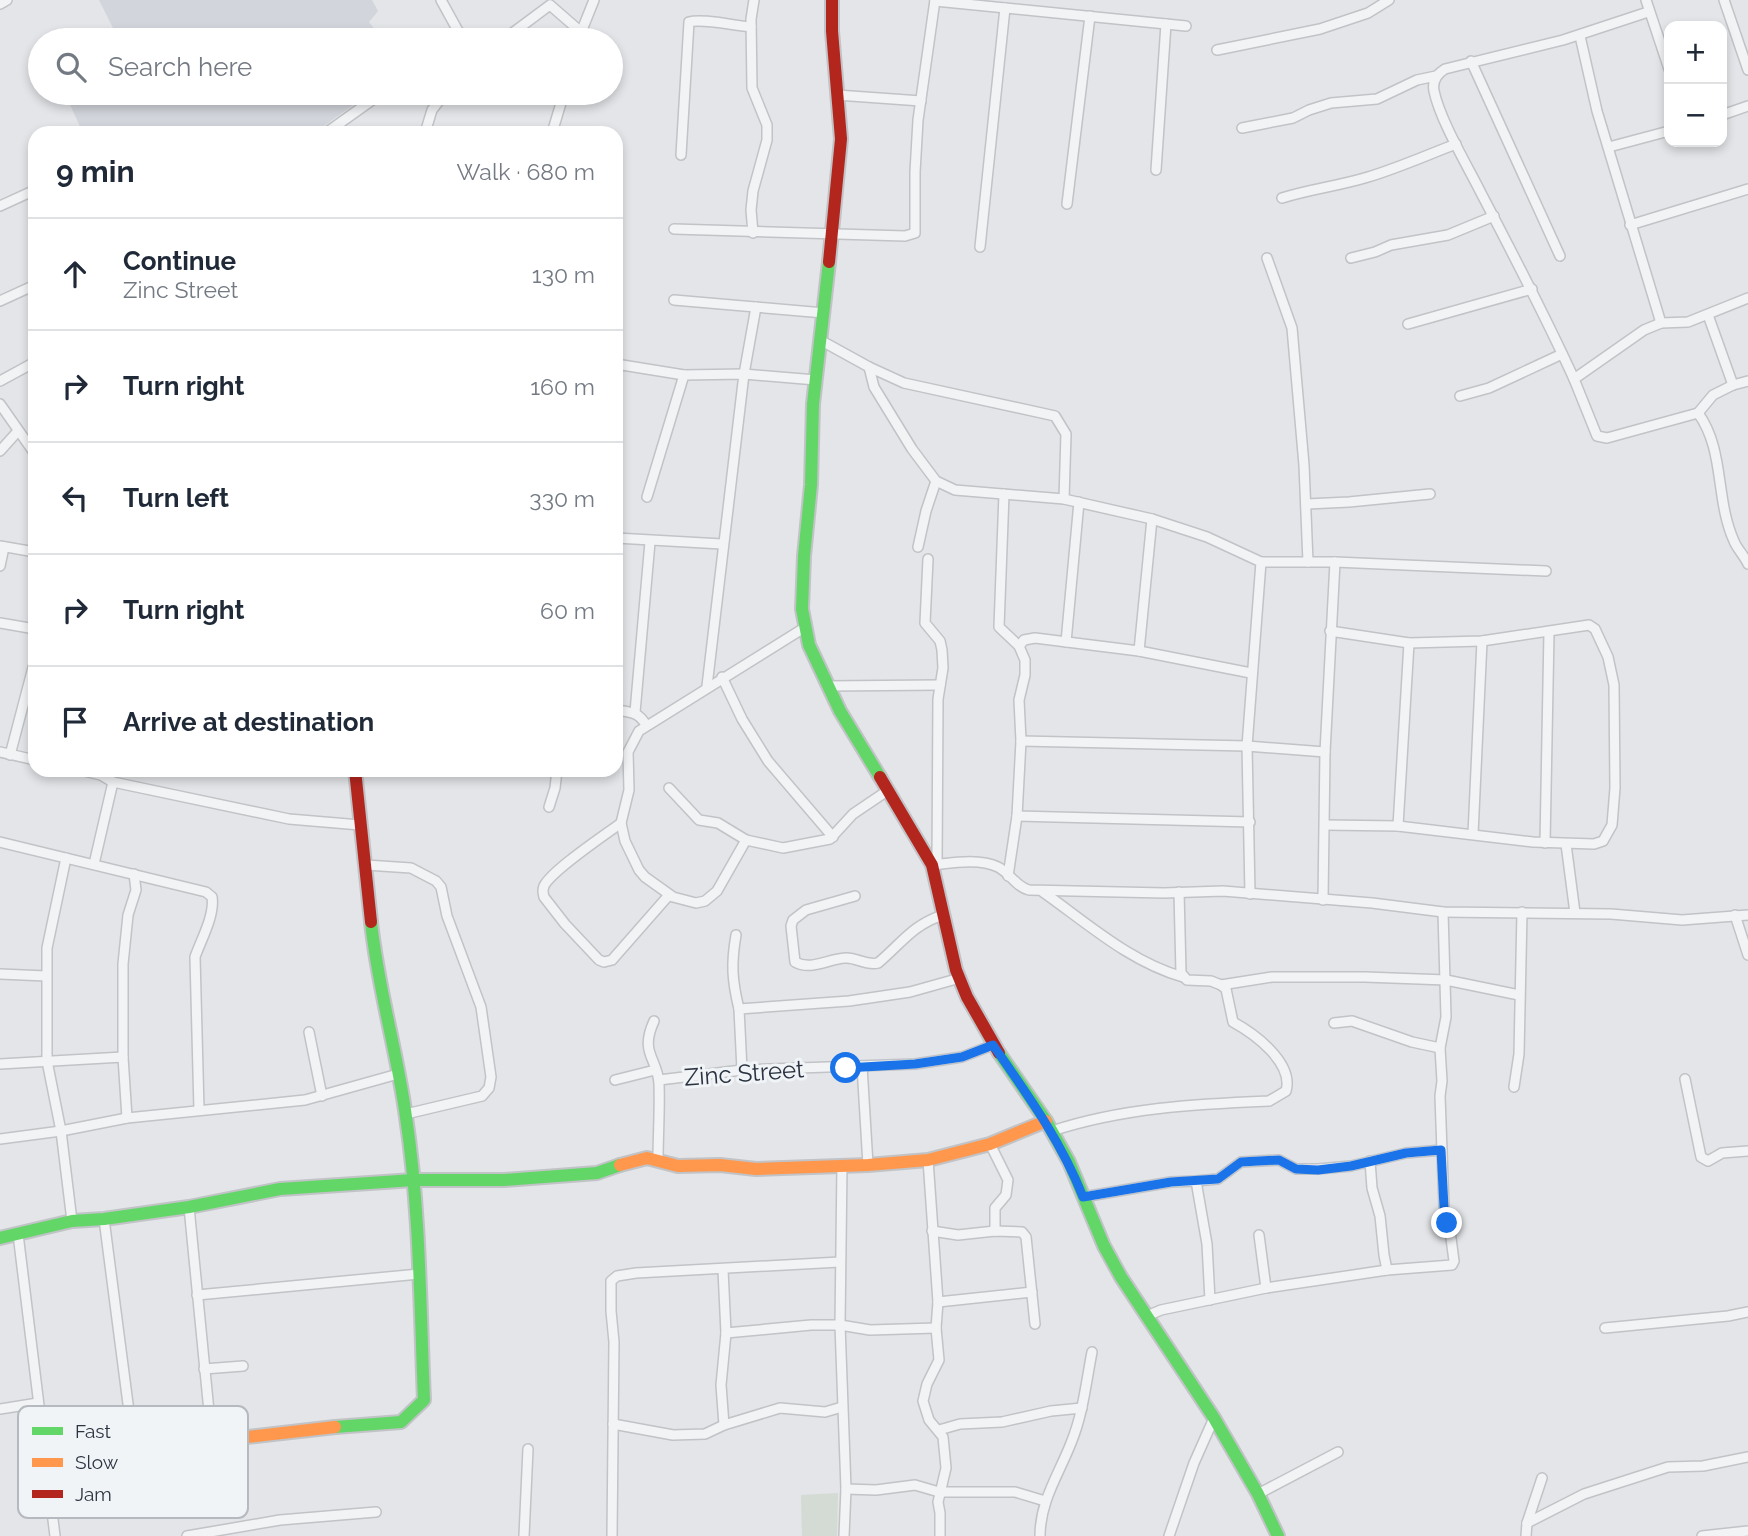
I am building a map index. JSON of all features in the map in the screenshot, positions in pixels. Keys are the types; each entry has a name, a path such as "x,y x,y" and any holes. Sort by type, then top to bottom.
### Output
{"street":[{"path":"0,4 7,0"},
{"path":"441,0 455,28"},
{"path":"582,28 594,0"},
{"path":"753,233 752,191 765,153 767,125 752,88 751,27 754,0"},
{"path":"832,0 841,139 838,197 816,380 803,581 804,628 827,686 887,791 934,865"},
{"path":"1217,50 1320,29 1368,13 1389,0"},
{"path":"1646,0 1664,55"},
{"path":"1724,0 1748,71"},
{"path":"674,229 910,236 915,233 915,172 921,101 935,1 1186,26"},
{"path":"518,28 550,2 572,28"},
{"path":"980,247 1005,8"},
{"path":"1242,128 1293,118 1331,103 1377,99 1417,80 1436,76 1445,69 1580,36 1648,12"},
{"path":"1067,204 1090,16"},
{"path":"681,155 686,108 689,22 696,20 751,27"},
{"path":"1156,170 1166,24"},
{"path":"1580,36 1597,111 1661,323"},
{"path":"1471,61 1560,256"},
{"path":"1436,76 1433,88 1456,144 1532,289 1597,436 1607,438 1698,412 1713,395 1748,381"},
{"path":"837,95 921,101"},
{"path":"336,126 365,105"},
{"path":"427,126 436,105"},
{"path":"554,126 560,105"},
{"path":"1727,113 1748,106"},
{"path":"1609,147 1664,132"},
{"path":"1282,198 1305,190 1367,177 1456,144"},
{"path":"1630,225 1748,189"},
{"path":"0,206 28,193"},
{"path":"1351,258 1391,245 1464,230 1494,216"},
{"path":"1267,258 1292,328 1307,504 1308,562"},
{"path":"0,301 28,288"},
{"path":"1408,324 1532,289"},
{"path":"1574,379 1644,330 1661,323 1677,324 1708,315 1748,298"},
{"path":"674,300 824,313"},
{"path":"707,687 722,544 744,374 756,307"},
{"path":"1708,315 1733,385"},
{"path":"820,340 904,383 1055,416 1066,433 1064,499"},
{"path":"1460,396 1489,388 1562,354"},
{"path":"623,364 684,375 744,374 816,380"},
{"path":"0,381 28,366"},
{"path":"869,367 874,387 912,449 936,481 955,490 1064,499 1152,519 1207,537 1261,562 1335,562 1546,571"},
{"path":"647,497 684,375"},
{"path":"0,404 28,445"},
{"path":"1698,412 1714,443 1722,495 1734,542 1748,564"},
{"path":"0,451 18,431"},
{"path":"918,547 936,481"},
{"path":"1004,494 999,627 1019,646 1025,660 1019,707 1021,741 1017,816 1008,876"},
{"path":"1307,504 1430,494"},
{"path":"1066,642 1079,502"},
{"path":"1139,651 1152,519"},
{"path":"623,539 722,544"},
{"path":"635,712 650,542"},
{"path":"0,566 2,547 28,551"},
{"path":"928,559 925,623 940,641 943,650 938,699 934,865 943,915 960,978 993,1045 1049,1126 1069,1163 1104,1246 1213,1418 1258,1494 1278,1536"},
{"path":"1250,894 1247,746 1261,562"},
{"path":"1323,900 1325,752 1335,562"},
{"path":"0,623 28,628"},
{"path":"1325,825 1398,827 1545,843 1594,844 1603,841 1612,825 1615,788 1614,685 1608,657 1593,626 1482,642 1409,643 1330,631"},
{"path":"746,841 730,871 711,897 696,902 669,895 639,870 625,841 621,823 629,790 628,752 639,731 646,725 804,628"},
{"path":"1545,843 1549,632"},
{"path":"1019,646 1024,640 1035,638 1139,651 1251,673"},
{"path":"1473,834 1482,642"},
{"path":"1398,827 1409,643"},
{"path":"722,677 742,719 768,761 833,837"},
{"path":"28,682 5,754 28,759"},
{"path":"827,686 940,685"},
{"path":"623,711 635,712 646,725"},
{"path":"1021,741 1247,746 1325,752"},
{"path":"107,777 113,782 289,819 360,825"},
{"path":"248,1437 313,1428 401,1422 421,1404 425,1395 414,1180 406,1114 376,969 356,777"},
{"path":"549,807 556,777"},
{"path":"94,864 113,782"},
{"path":"669,788 699,820 718,824 746,841 783,848 833,837 853,814 887,791"},
{"path":"1017,816 1250,822"},
{"path":"621,823 575,856 548,881 543,892 544,897 565,924 604,962 612,960 669,895"},
{"path":"0,842 206,892 212,897 205,937 195,957 199,1110"},
{"path":"1566,844 1575,913"},
{"path":"66,858 47,947 47,1061 61,1131 72,1221"},
{"path":"934,865 966,862 985,864 1000,868 1024,889 1041,891 1223,891 1372,903 1443,912 1575,913 1682,920 1748,915"},
{"path":"366,865 411,868 436,881 441,887 443,903 481,1007 491,1077 486,1093 406,1114"},
{"path":"127,1118 123,1056 124,948 128,915 136,890 134,874"},
{"path":"0,1238 72,1221 189,1207 280,1189 414,1180 504,1180 597,1172 629,1160 647,1158 678,1166 755,1169 929,1160 1049,1126 1128,1111 1269,1101 1286,1091 1288,1083 1280,1062 1245,1029 1233,1023 1226,989 1211,981 1186,980 1160,971 1041,891"},
{"path":"1179,892 1183,977"},
{"path":"855,896 806,910 793,920 791,926 795,962 804,966 849,958 866,964 878,964 907,933 928,920 943,915"},
{"path":"1147,1316 1161,1310 1266,1288 1387,1270 1452,1265 1454,1261 1450,1231 1444,1207 1441,1150 1440,1048 1446,1017 1443,912"},
{"path":"1514,1087 1519,1054 1522,912"},
{"path":"1735,915 1748,955"},
{"path":"736,934 732,980 739,1009 742,1070"},
{"path":"0,974 46,976"},
{"path":"1221,985 1272,977 1365,977 1446,980 1519,995"},
{"path":"739,1009 849,1002 910,992 960,978"},
{"path":"654,1021 648,1047 659,1080 657,1161"},
{"path":"1334,1023 1352,1021 1412,1042 1440,1048"},
{"path":"309,1032 322,1096"},
{"name":"Zinc Street","path":"659,1080 742,1070 915,1064 962,1057 993,1045"},
{"path":"0,1064 123,1056"},
{"path":"862,1066 868,1165"},
{"path":"615,1080 655,1070"},
{"path":"0,1139 127,1118 305,1100 398,1073"},
{"path":"1685,1079 1701,1157 1708,1161 1722,1153 1748,1152"},
{"path":"990,1144 1008,1180 1006,1195 995,1208 995,1231"},
{"path":"1083,1197 1149,1185 1218,1179 1241,1162 1279,1160 1296,1169 1318,1170 1351,1166 1406,1153 1441,1150"},
{"path":"929,1160 939,1360 927,1384 923,1401 929,1420 943,1437 946,1468 939,1492 940,1536"},
{"path":"1370,1161 1372,1188 1380,1216 1387,1270"},
{"path":"842,1165 840,1325 846,1489 844,1536"},
{"path":"1196,1181 1207,1244 1210,1300"},
{"path":"189,1207 208,1406"},
{"path":"104,1219 128,1406"},
{"path":"932,1231 958,1234 1017,1231 1026,1237 1035,1324"},
{"path":"18,1234 39,1406"},
{"path":"1259,1235 1266,1288"},
{"path":"612,1536 614,1342 611,1281 617,1276 636,1273 840,1262"},
{"path":"723,1270 726,1333 721,1385 724,1425"},
{"path":"197,1295 419,1274"},
{"path":"938,1302 1032,1292"},
{"path":"1605,1328 1748,1312"},
{"path":"726,1333 788,1326 840,1325 870,1330 936,1328"},
{"path":"1040,1536 1045,1502 1072,1442 1082,1408 1091,1352"},
{"path":"204,1369 243,1366"},
{"path":"0,1409 38,1402"},
{"path":"613,1424 673,1435 711,1433 724,1425 780,1408 825,1412 842,1407"},
{"path":"939,1430 960,1424 1002,1422 1051,1411 1082,1408"},
{"path":"1169,1536 1213,1418"},
{"path":"524,1536 528,1450"},
{"path":"1258,1494 1338,1452"},
{"path":"1527,1523 1584,1494 1661,1469 1703,1466 1748,1457"},
{"path":"1526,1536 1527,1523 1542,1478"},
{"path":"846,1489 876,1490 915,1485 939,1492 1015,1492 1045,1502"},
{"path":"187,1536 247,1531 280,1520 376,1512"},
{"path":"53,1518 55,1536"},
{"path":"1702,1536 1748,1531"}],"shaded area":[{"path":"99,0 372,0 378,11 369,22 374,28 113,28"},
{"path":"70,105 353,105 324,126 80,126"},
{"path":"838,1493 837,1536 802,1536 801,1495"}],"traffic: fast":[{"path":"829,262 813,404 811,485 802,609 809,645 840,711 880,777"},
{"path":"335,1427 401,1422 424,1400 419,1258 411,1152 371,922"},
{"path":"999,1053 1046,1121 1069,1162 1104,1246 1121,1277 1214,1418 1258,1494 1278,1536"},
{"path":"0,1238 72,1221 189,1207 280,1189 414,1180 504,1180 597,1173 620,1165"}],"traffic: slow":[{"path":"620,1165 647,1158 678,1166 720,1165 756,1169 928,1160 990,1144 1046,1121"},
{"path":"248,1437 335,1427"}],"traffic: jam":[{"path":"829,262 841,139 832,0"},
{"path":"356,777 371,922"},
{"path":"880,777 932,865 956,970 967,997 999,1053"}],"route":[{"path":"846,1068 915,1064 962,1057 993,1045 1046,1122 1069,1163 1083,1197 1171,1182 1218,1179 1241,1162 1279,1160 1296,1169 1318,1170 1351,1166 1406,1153 1441,1150 1447,1223"}]}
